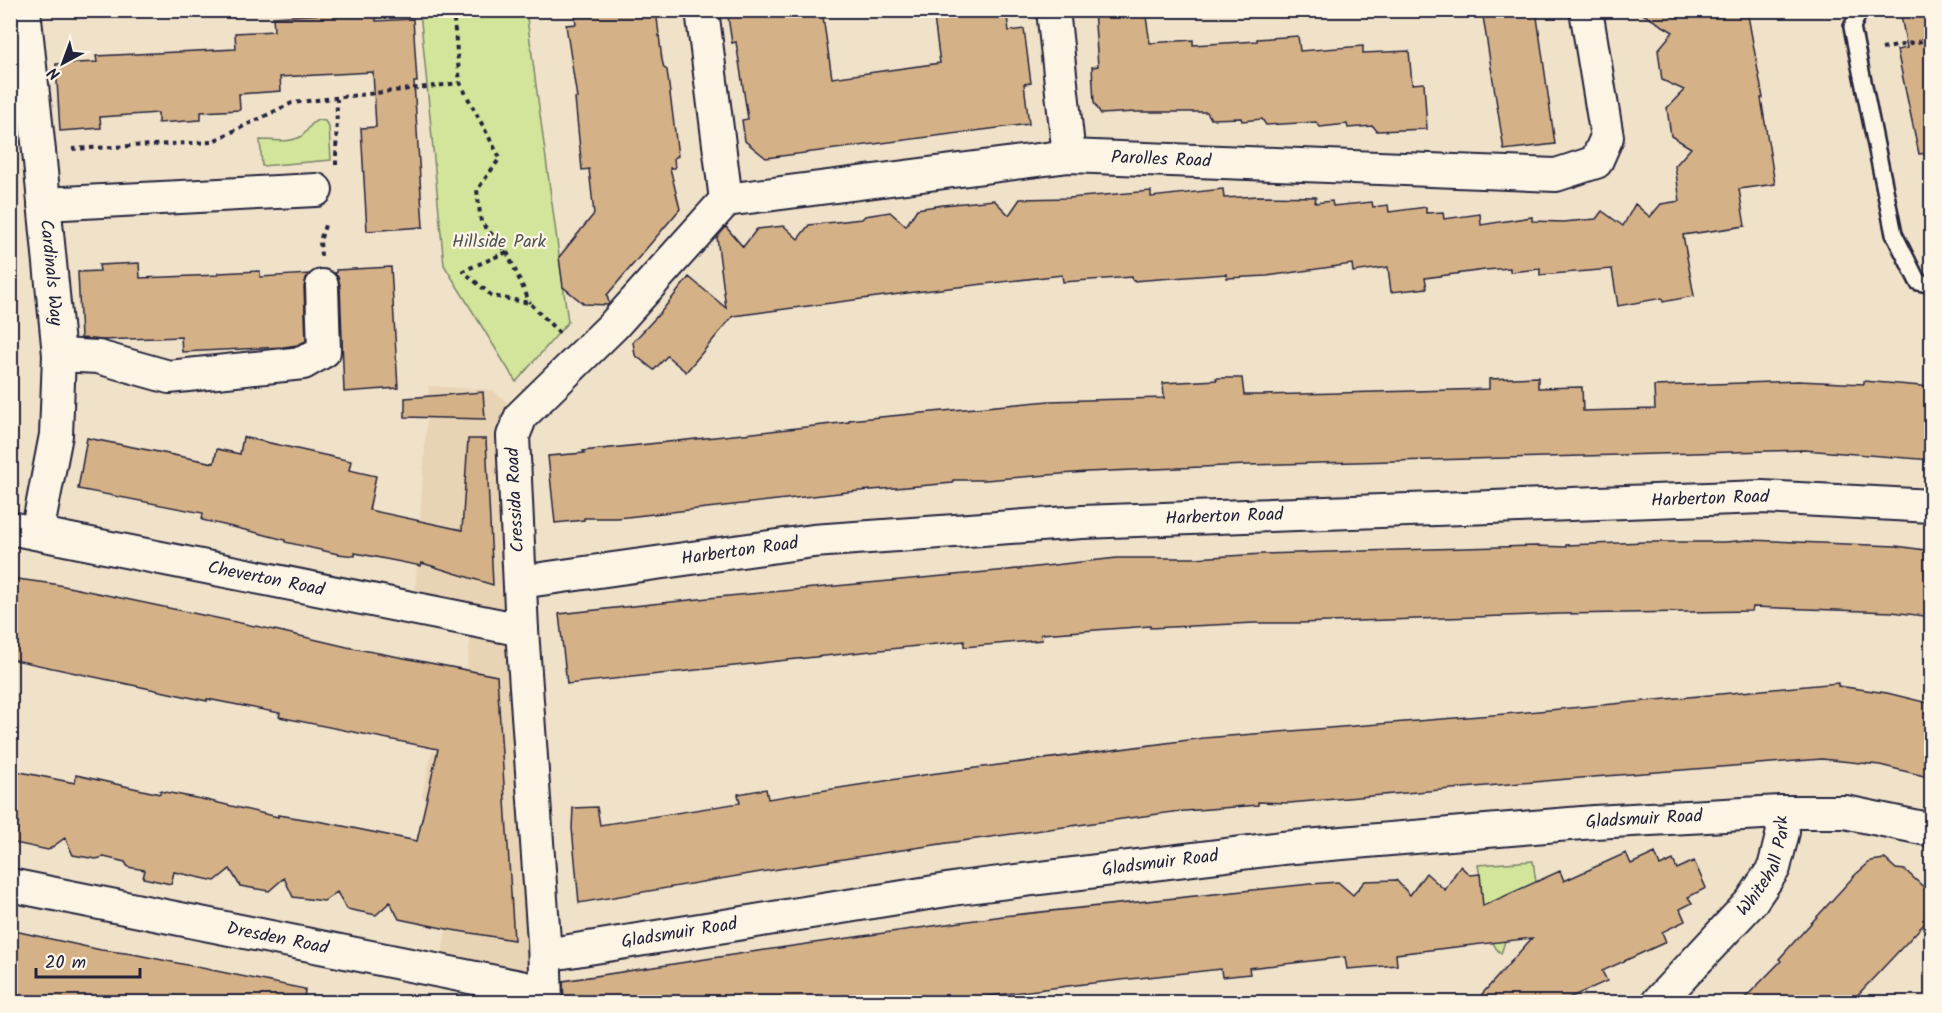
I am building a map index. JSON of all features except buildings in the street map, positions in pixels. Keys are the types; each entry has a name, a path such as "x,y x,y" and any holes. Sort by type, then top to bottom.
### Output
{"street":[{"path":"702,10 726,200"},
{"path":"1053,10 1069,156"},
{"name":"Parolles Road","path":"726,200 1069,156 1556,175 1596,162 1607,137 1586,10"},
{"name":"Cardinals Way","path":"19,22 39,151 58,355 56,435 24,531"},
{"path":"44,204 316,190"},
{"name":"Cressida Road","path":"546,997 522,630 513,436 521,416 613,326 726,200"},
{"path":"58,355 98,357 169,377 303,363 324,351 322,286"},
{"name":"Harberton Road","path":"520,582 813,541 1082,522 1762,497 1932,506"},
{"name":"Cheverton Road","path":"24,531 522,630"},
{"name":"Gladsmuir Road","path":"545,955 959,888 1282,848 1594,822 1781,812"},
{"name":"Whitehall Park","path":"1658,1002 1751,902 1774,868 1783,832 1781,812 1845,812 1932,830"},
{"name":"Dresden Road","path":"10,885 546,997"}],"lane":[{"path":"1860,10 1852,27 1894,234 1918,282 1932,285"}],"path":[{"path":"453,10 460,83 500,158 477,190 481,222 507,252 530,303 581,356"},
{"path":"1858,54 1932,39"},
{"path":"39,151 211,142 292,103 460,83"},
{"path":"507,252 463,271 492,296 530,303"}],"shaded area":[{"path":"429,386 493,390 521,416 545,992 439,970 468,809 422,797 432,751 442,753 457,718 467,670 472,624 414,610"}],"green space":[{"name":"Hillside Park","path":"420,11 526,11 568,322 516,382 444,265"},
{"path":"318,120 325,121 329,127 331,160 262,166 260,140 295,139 304,134"},
{"path":"1533,861 1536,882 1506,938 1501,954 1489,935 1486,924 1478,865"}]}
